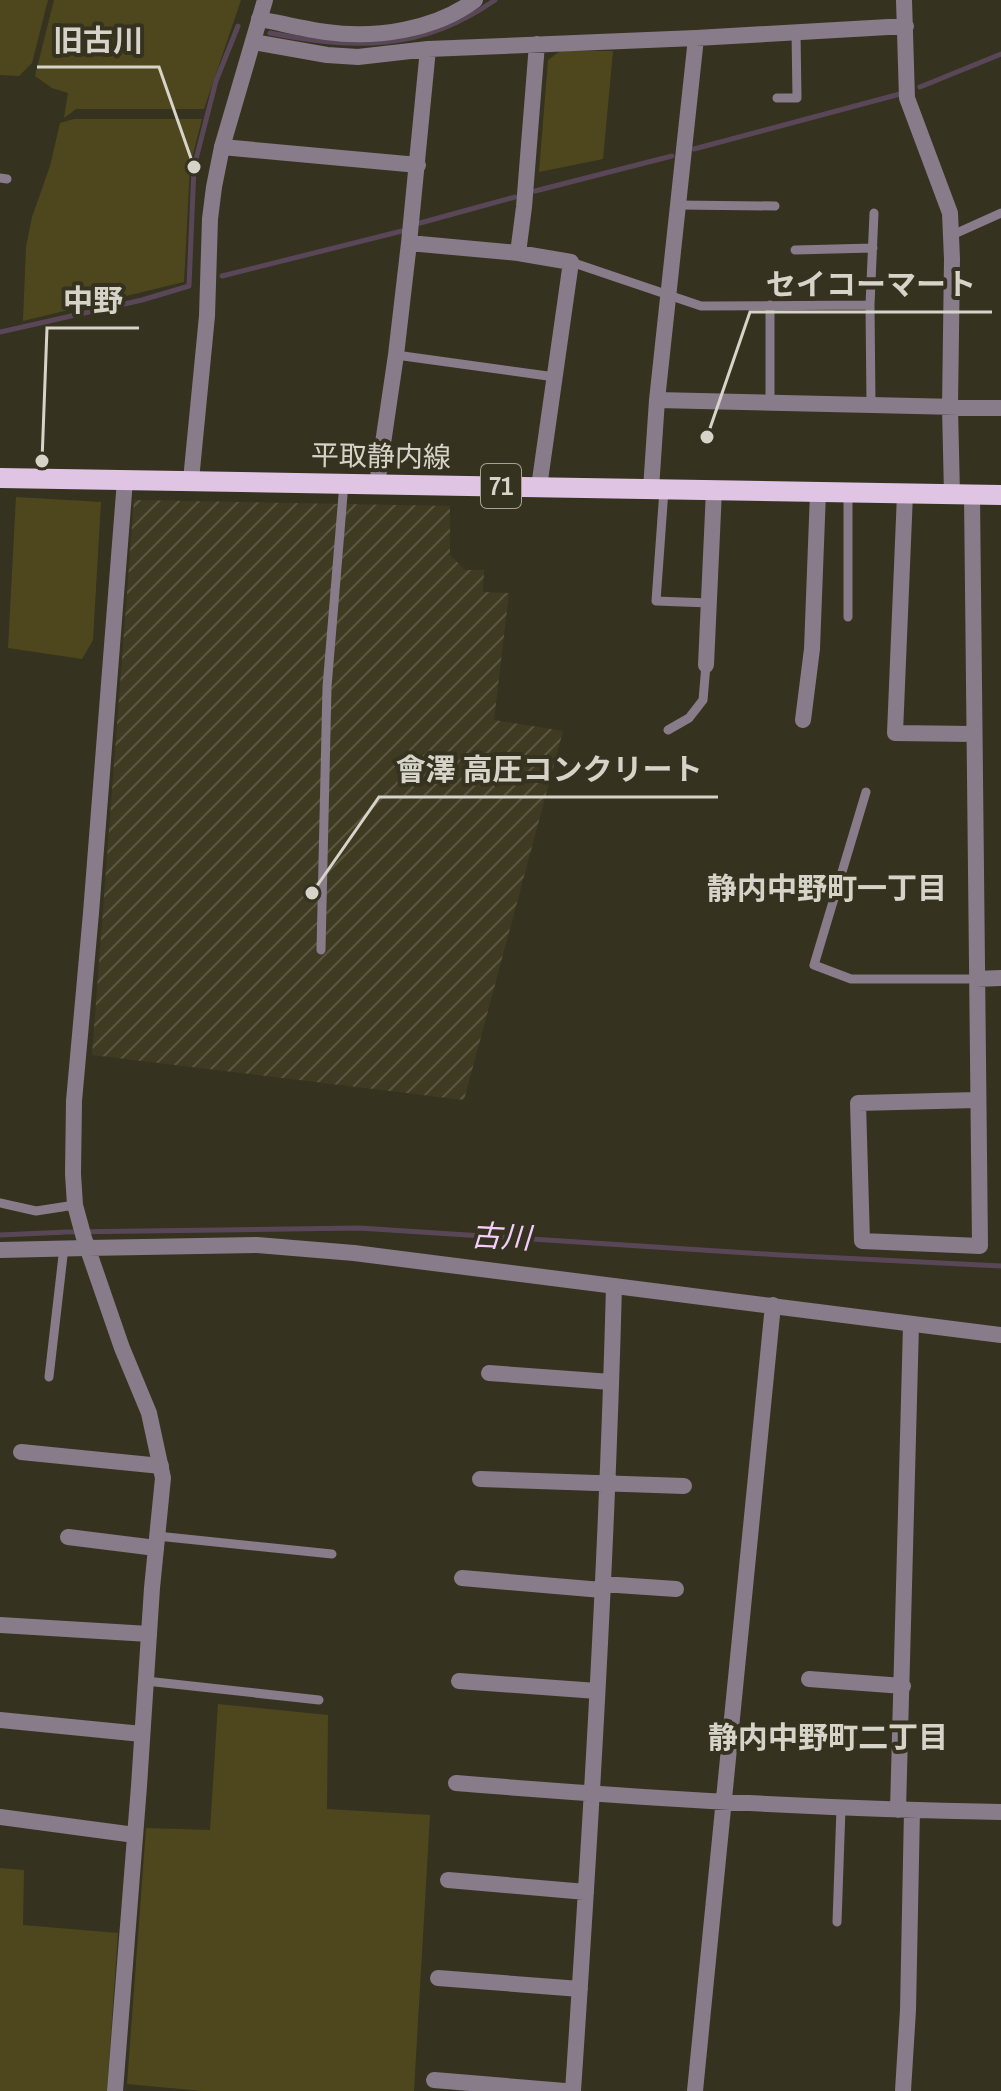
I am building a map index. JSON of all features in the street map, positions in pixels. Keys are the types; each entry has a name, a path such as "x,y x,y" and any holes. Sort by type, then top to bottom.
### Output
{"main road":[{"name":"平取静内線","path":"0,478 1001,495"}],"street":[{"path":"191,480 207,316 210,219 222,147 265,0"},
{"path":"259,19 328,32 387,32 423,25 475,0"},
{"path":"904,0 907,98 950,213 950,407 962,495 973,734 980,1246 862,1241 858,1103 977,1100"},
{"path":"253,42 327,55 358,57 428,49 906,26"},
{"path":"657,489 657,400 696,38"},
{"path":"518,253 537,44"},
{"path":"377,484 396,355 428,49"},
{"path":"222,147 418,165"},
{"path":"409,243 518,253 571,262 539,487"},
{"path":"657,400 1001,408"},
{"path":"115,2091 163,1478 149,1413 122,1348 87,1248 75,1205 73,1174 74,1101 125,480"},
{"path":"706,665 714,490"},
{"path":"803,720 812,649 818,492"},
{"path":"905,494 895,733 973,734"},
{"path":"976,979 1001,978"},
{"path":"0,1250 257,1245 354,1253 1001,1335"},
{"path":"573,2091 592,1794 614,1286"},
{"path":"695,2091 773,1305"},
{"path":"903,2091 908,2010 903,1686 911,1325"},
{"path":"489,1373 611,1382"},
{"path":"21,1452 161,1466"},
{"path":"480,1479 684,1486"},
{"path":"68,1537 156,1542"},
{"path":"462,1578 676,1589"},
{"path":"0,1625 149,1634"},
{"path":"809,1679 903,1686"},
{"path":"459,1681 597,1691"},
{"path":"0,1720 142,1734"},
{"path":"456,1783 723,1802 1001,1812"},
{"path":"0,1817 135,1835"},
{"path":"448,1880 586,1892"},
{"path":"438,1978 580,1989"},
{"path":"434,2080 565,2091"}],"lane":[{"path":"777,98 797,98 796,32"},
{"path":"678,205 775,206"},
{"path":"871,404 870,305 874,213"},
{"path":"950,236 1001,213"},
{"path":"795,250 873,248"},
{"path":"571,262 701,306 870,305"},
{"path":"770,305 770,402"},
{"path":"396,355 555,377"},
{"path":"321,950 327,687 344,483"},
{"path":"657,489 656,601 709,603"},
{"path":"848,493 848,617"},
{"path":"668,730 689,718 703,700 706,665"},
{"path":"866,792 814,965 851,979 976,979"},
{"path":"0,1203 36,1211 75,1205"},
{"path":"49,1377 64,1247"},
{"path":"156,1542 332,1554"},
{"path":"146,1681 319,1700"},
{"path":"837,1922 841,1808"}],"shaded area":[{"path":"0,0 48,0 32,63 19,76 0,75"},
{"path":"54,0 241,0 204,109 76,109 64,118 68,93 52,88 35,76"},
{"path":"560,51 613,51 603,159 539,172 548,60"},
{"path":"74,119 202,119 190,166 184,282 23,321 26,247 32,217 50,166 60,123"},
{"path":"16,497 101,502 93,640 82,659 8,648"},
{"path":"134,500 450,506 450,555 465,570 484,570 483,592 509,593 494,720 563,731 464,1100 92,1055"},
{"path":"218,1704 328,1715 327,1809 430,1815 414,2091 202,2091 127,2084 146,1828 210,1830"},
{"path":"0,1868 24,1870 23,1925 118,1933 107,2091 0,2091"}],"waterway":[{"path":"270,33 330,42 386,42 413,38 440,29 468,17 495,0"},
{"path":"0,332 142,300 189,286 194,167 216,81 238,26"},
{"path":"920,87 1001,54"},
{"path":"694,149 900,94"},
{"path":"535,191 672,156"},
{"path":"420,223 515,197"},
{"path":"222,276 402,231"},
{"name":"古川","path":"0,1235 359,1228 1001,1266"}],"place":[{"name":"旧古川","path":"194,167"},
{"name":"セイコーマート","path":"707,437"},
{"name":"中野","path":"42,461"},
{"name":"會澤 高圧コンクリート","path":"312,893"}],"district":[{"name":"静内中野町一丁目","path":"827,889"},
{"name":"静内中野町二丁目","path":"828,1738"}]}
